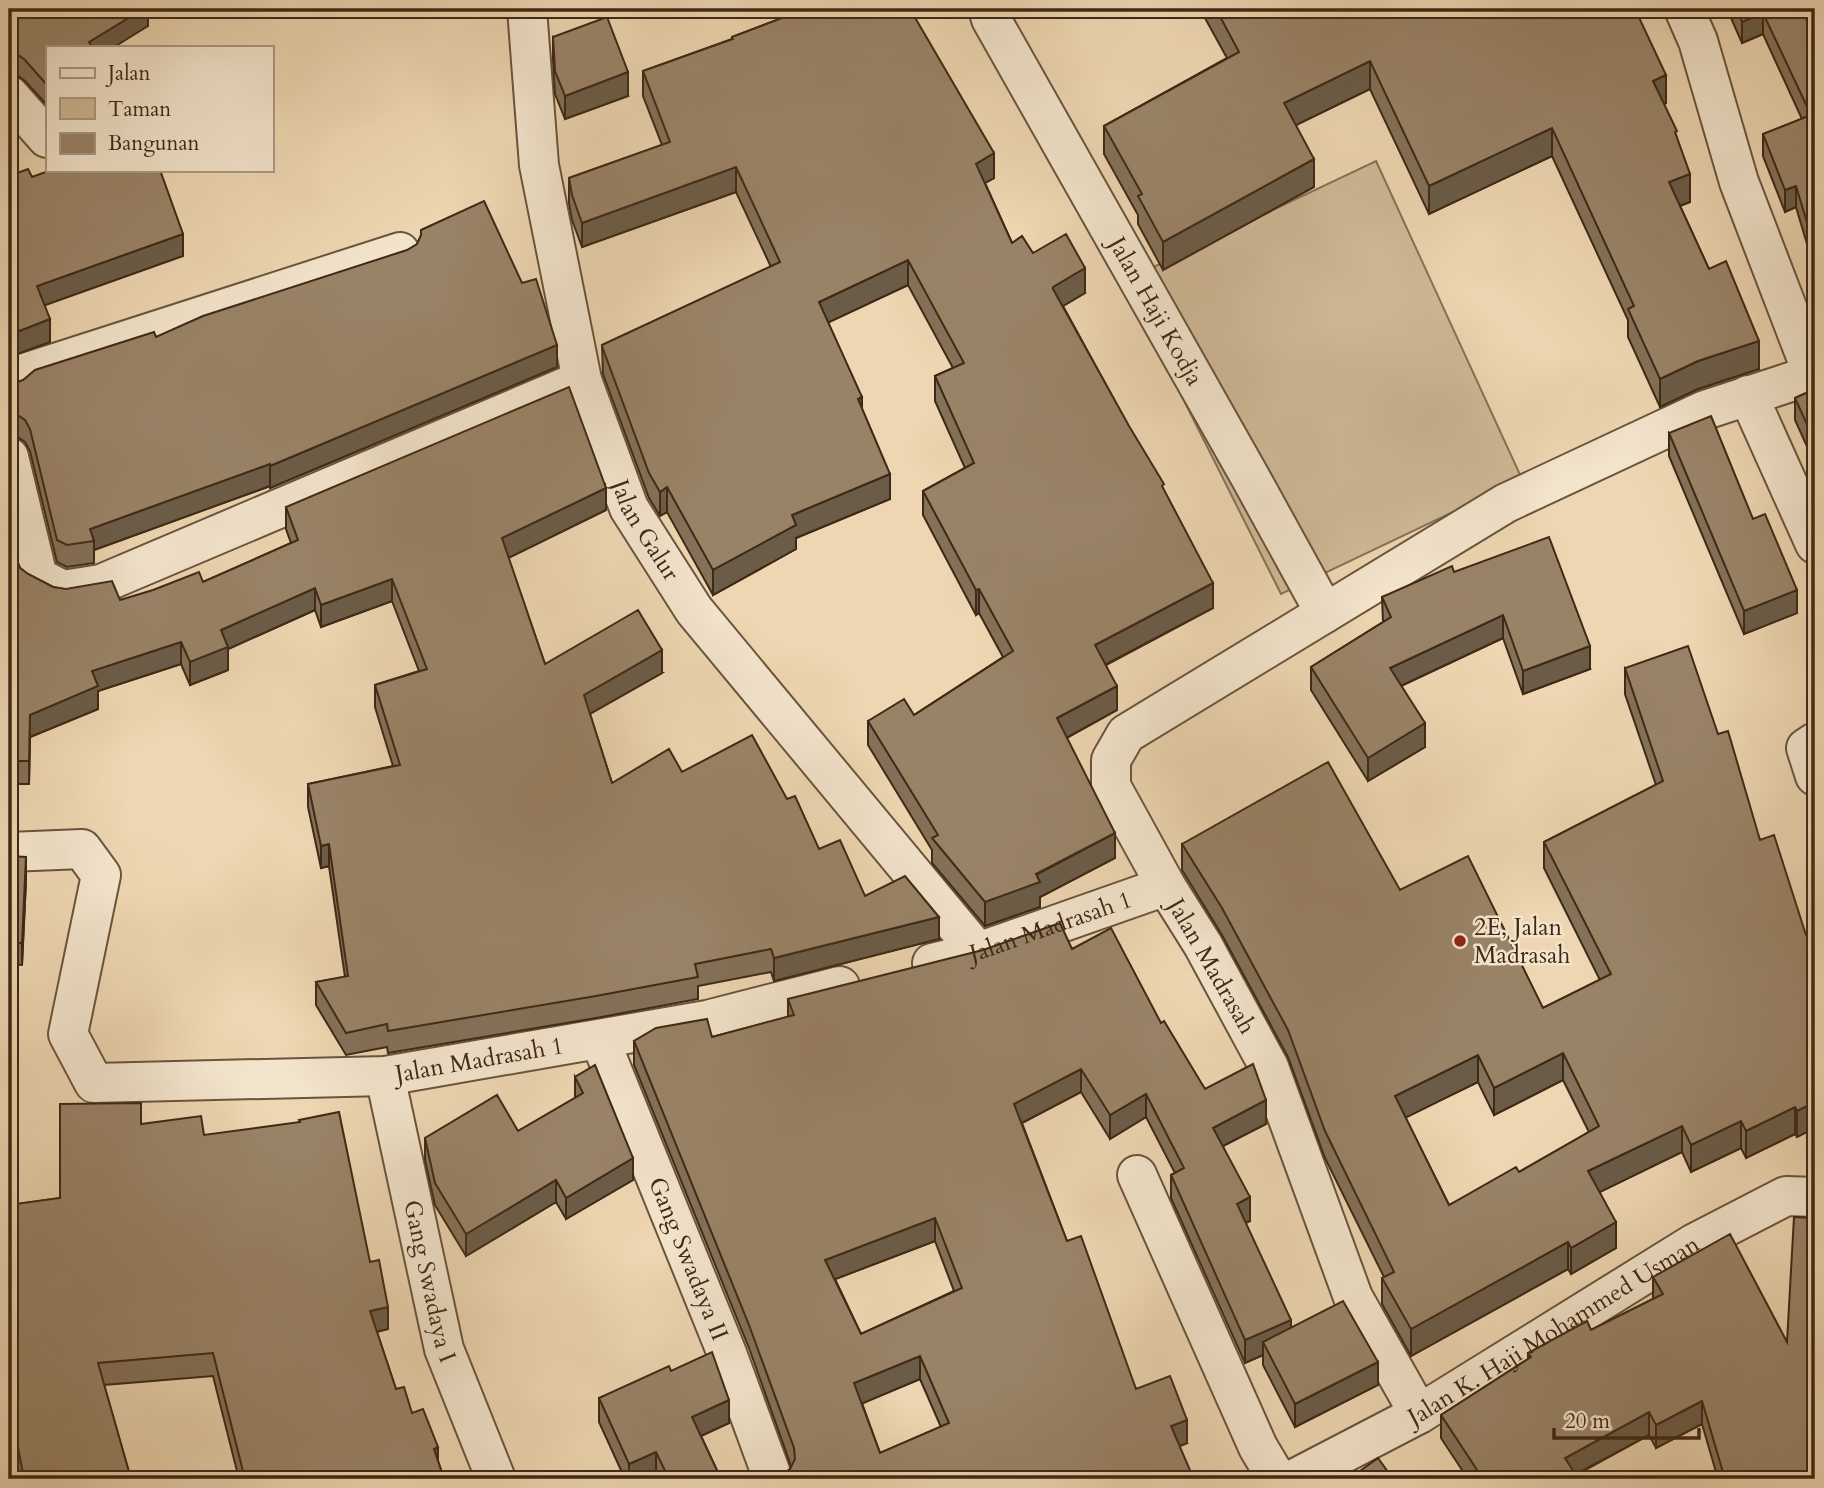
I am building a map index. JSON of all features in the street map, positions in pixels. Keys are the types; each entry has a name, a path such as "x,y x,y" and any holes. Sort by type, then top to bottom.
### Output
{"street":[{"name":"Jalan Galur","path":"527,9 539,165 582,380 629,508 694,610 978,952"},
{"path":"1684,9 1698,41 1739,182 1814,374"},
{"name":"Jalan Haji Kodja","path":"997,12 1325,613"},
{"path":"9,95 46,137"},
{"path":"9,385 24,373 400,252"},
{"name":"Jalan Madrasah","path":"1419,1414 1353,1297 1269,1067 1203,945 1166,886 1111,786 1111,760 1126,734 1506,503 1705,410 1814,374"},
{"path":"9,457 38,577 63,590 101,584 582,380"},
{"path":"1748,395 1815,544"},
{"path":"1815,741 1806,748 1815,776"},
{"name":"Jalan Madrasah 1","path":"9,852 82,849 101,874 68,1034 94,1083 385,1076 600,1040 707,1020 978,952 1166,886"},
{"name":"Gang Swadaya II","path":"600,1040 727,1356 773,1479"},
{"name":"Gang Swadaya I","path":"385,1076 444,1349 496,1479"},
{"path":"1136,1175 1258,1447 1277,1479"},
{"name":"Jalan K. Haji Mohammed Usman","path":"1294,1479 1419,1414 1693,1244 1786,1196 1815,1197"}],"green space":[{"path":"1376,161 1522,479 1281,594 1124,281"}],"building":[{"path":"9,9 143,9 89,42 91,46 46,46 46,84 25,60 12,54 9,47"},
{"path":"803,9 910,9 994,153 976,164 1012,243 1022,236 1033,253 1066,234 1085,268 1053,289 1164,484 1162,486 1213,583 1095,645 1117,686 1057,718 1115,833 1036,874 1040,882 985,902 932,838 938,835 868,721 904,699 914,715 1013,651 979,589 976,590 923,491 974,463 935,376 964,363 908,260 819,302 862,397 858,399 890,474 792,515 796,525 713,570 667,487 660,492 649,473 602,345 780,262 736,167 582,223 569,178 670,142 643,71 733,39 732,37"},
{"path":"1216,9 1635,9 1666,75 1653,81 1677,131 1675,132 1690,174 1669,182 1709,269 1726,261 1759,341 1698,361 1660,379 1628,309 1634,306 1552,128 1429,186 1370,61 1284,103 1314,159 1163,242 1138,196 1142,194 1104,126 1239,52"},
{"path":"1737,9 1802,9 1807,21 1815,17 1815,249 1796,186 1785,190 1763,134 1811,115 1763,13 1742,22"},
{"path":"607,17 628,72 565,96 555,71 553,37"},
{"path":"28,169 32,177 46,172 161,172 183,234 37,286 50,319 9,335 9,176"},
{"path":"484,201 522,283 536,279 557,345 270,466 90,529 94,541 67,545 57,540 30,429 25,420 16,414 9,414 9,384 23,380 35,370 154,332 156,337 203,316 407,250 417,244 421,230"},
{"path":"569,387 606,488 502,538 545,664 638,610 662,650 584,695 612,783 669,749 682,772 752,735 787,799 795,796 819,849 840,840 865,896 905,876 939,917 774,958 771,949 695,964 698,977 388,1031 387,1024 346,1033 316,982 348,976 329,844 321,846 308,784 400,765 375,685 427,669 392,579 321,605 315,588 221,630 228,647 190,662 181,642 92,671 98,686 30,715 29,761 9,761 9,527 20,568 53,587 66,589 112,581 120,600 199,572 203,582 298,540 286,507"},
{"path":"1815,389 1815,442 1795,398"},
{"path":"1711,416 1753,519 1765,514 1797,590 1744,611 1669,433"},
{"path":"1549,537 1590,646 1523,671 1503,615 1390,668 1425,723 1368,758 1311,667 1391,617 1382,597 1452,566 1454,572"},
{"path":"1688,646 1718,734 1728,731 1760,840 1774,835 1806,935 1810,934 1815,948 1815,1102 1797,1111 1795,1107 1746,1131 1741,1121 1691,1145 1682,1126 1588,1171 1616,1222 1571,1248 1568,1242 1411,1329 1382,1278 1394,1272 1325,1131 1288,1030 1222,908 1182,844 1328,762 1400,890 1468,856 1543,1008 1611,974 1544,842 1663,781 1625,668","holes":["1563,1053 1599,1126 1519,1172 1516,1167 1449,1205 1395,1096 1478,1055 1494,1088"]},
{"path":"9,856 26,857 22,943 9,942"},
{"path":"1060,923 1072,949 1111,928 1161,1023 1164,1021 1205,1089 1253,1064 1266,1100 1213,1128 1250,1197 1237,1204 1291,1320 1245,1340 1171,1175 1184,1168 1146,1094 1110,1115 1081,1069 1014,1104 1067,1241 1081,1236 1136,1389 1170,1376 1187,1420 1171,1426 1192,1475 1181,1479 746,1479 760,1473 769,1477 780,1476 790,1469 795,1459 794,1448 749,1325 634,1041 656,1028 707,1019 712,1037 794,1015 788,999 983,950","holes":["935,1218 962,1288 861,1334 825,1260","920,1356 949,1423 880,1453 854,1383"]},
{"path":"9,977 12,1069 9,1069"},
{"path":"595,1065 633,1158 566,1198 556,1180 466,1234 435,1183 425,1138 497,1095 518,1131 583,1093 575,1077"},
{"path":"141,1103 141,1124 201,1116 204,1135 300,1122 299,1120 339,1112 370,1262 379,1260 388,1307 370,1311 396,1389 404,1387 412,1413 423,1409 438,1447 434,1449 444,1479 245,1479 213,1353 98,1363 131,1479 24,1479 9,1401 9,1205 60,1198 60,1104"},
{"path":"1794,1217 1815,1218 1815,1479 1725,1479 1702,1401 1656,1425 1649,1412 1565,1458 1576,1475 1570,1479 1483,1479 1441,1415 1531,1357 1528,1353 1587,1321 1591,1330 1663,1294 1653,1277 1730,1234 1787,1342"},
{"path":"1343,1301 1378,1362 1295,1404 1263,1342"},
{"path":"712,1352 729,1400 692,1417 721,1479 669,1479 656,1452 629,1464 599,1398 669,1366 671,1371"},
{"path":"1378,1458 1393,1479 1349,1479"}],"place":[{"name":"2E, Jalan Madrasah","path":"1460,941"}]}
